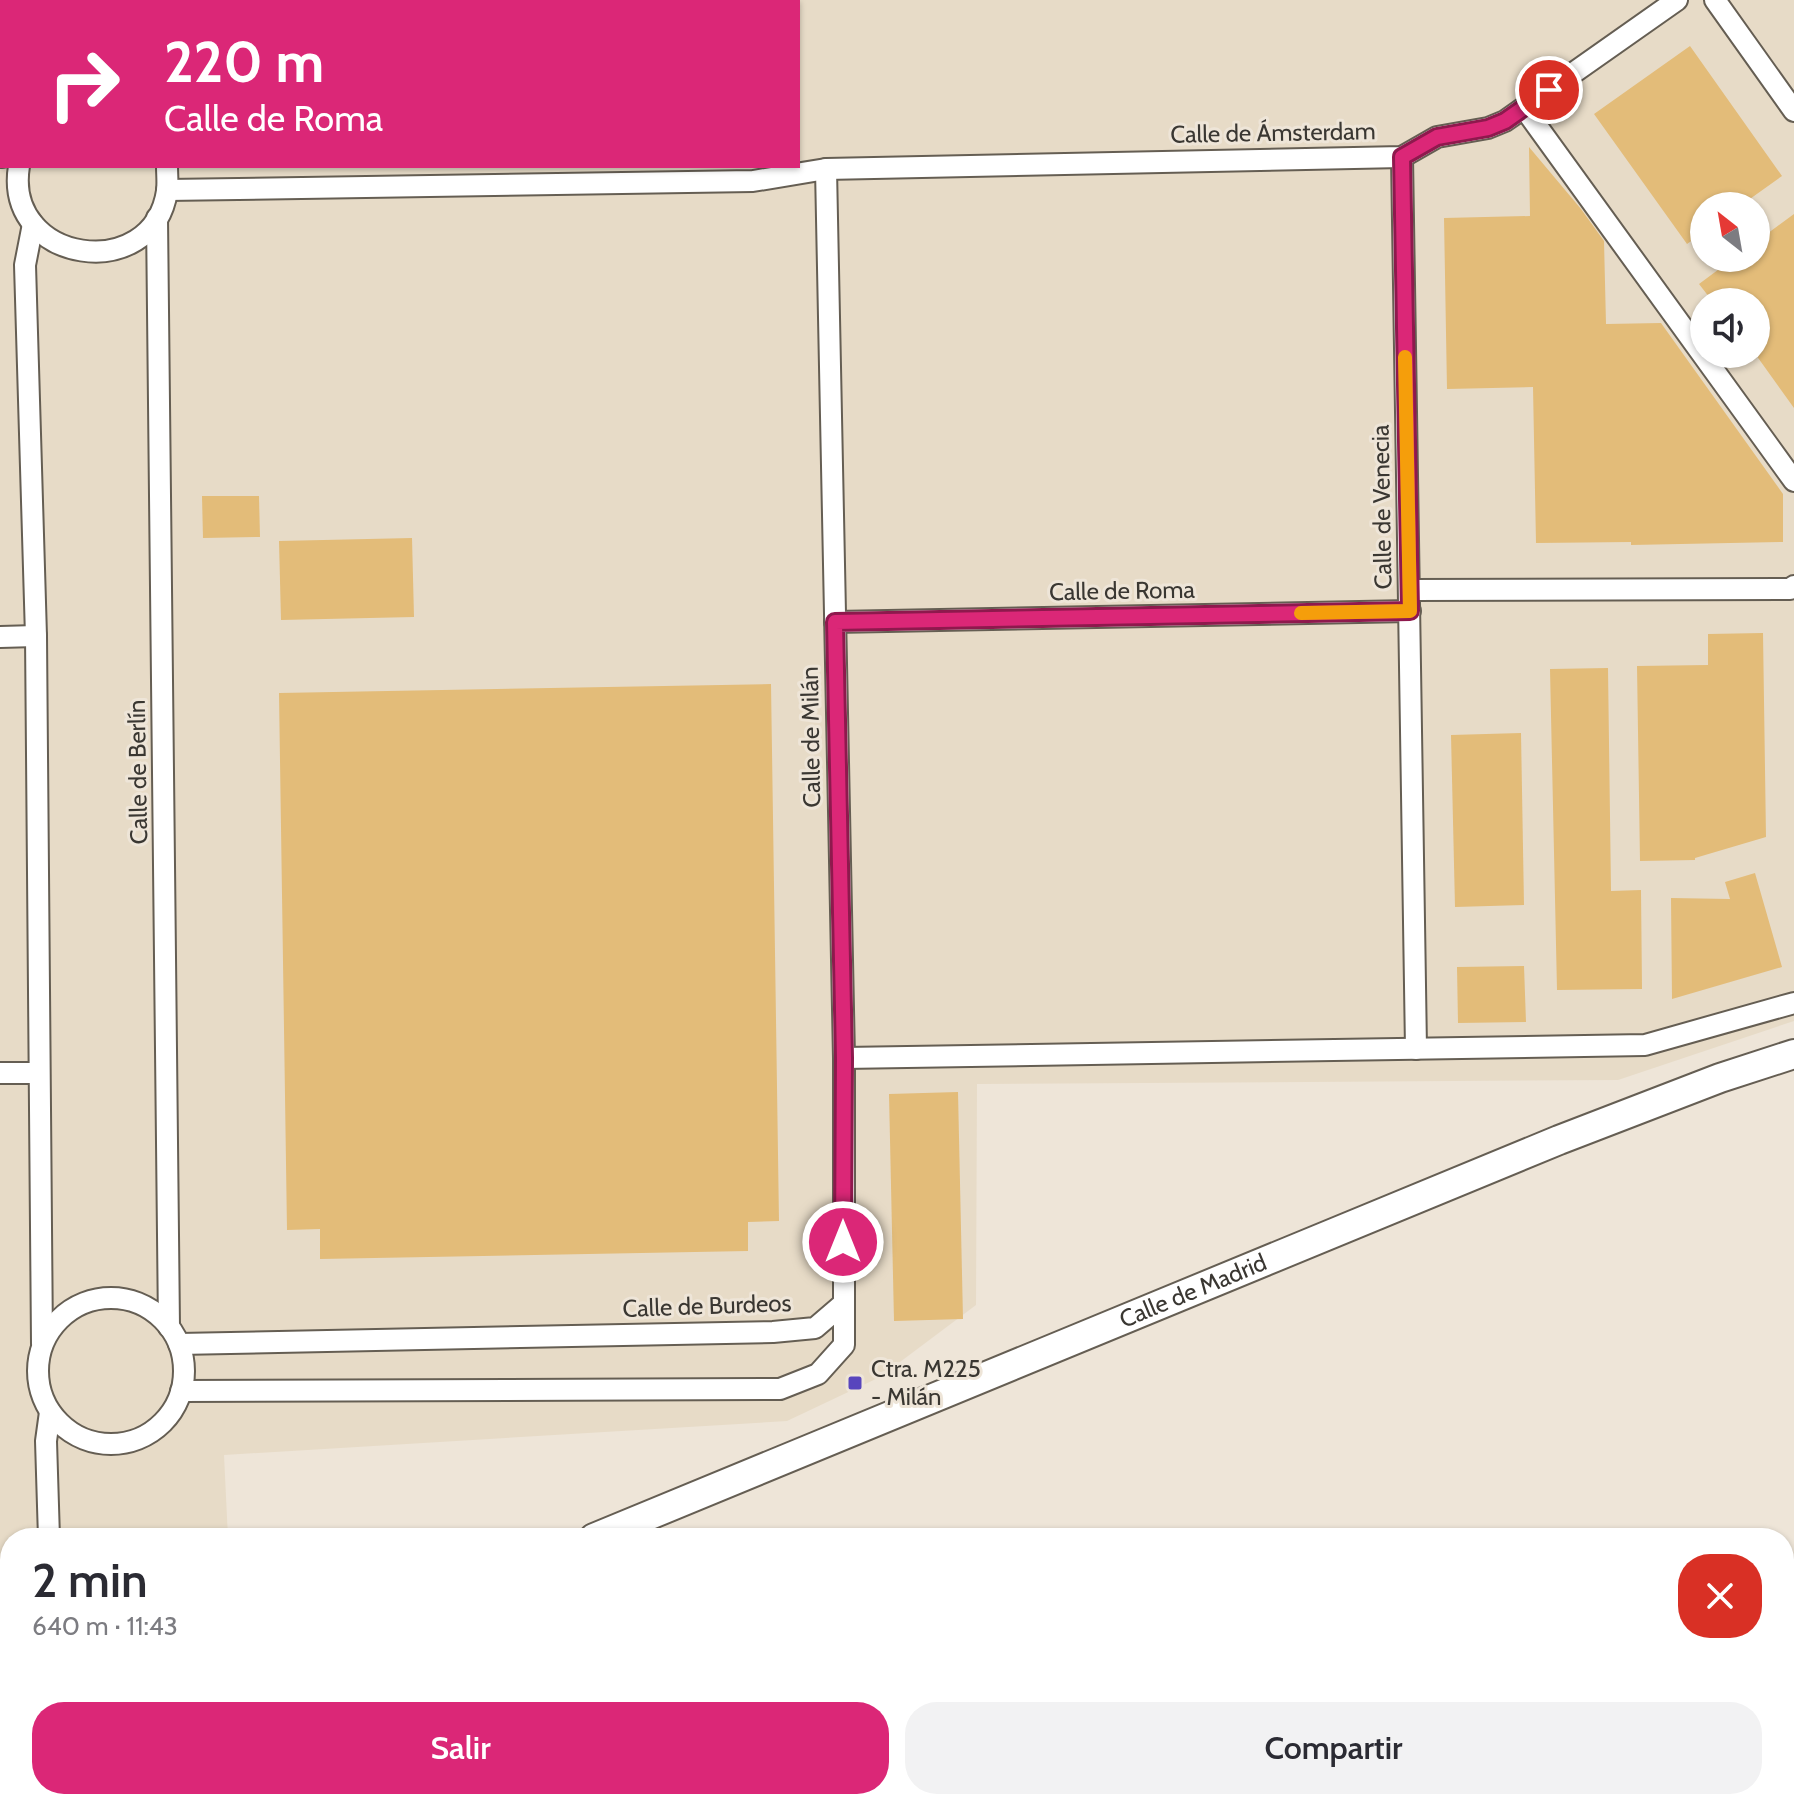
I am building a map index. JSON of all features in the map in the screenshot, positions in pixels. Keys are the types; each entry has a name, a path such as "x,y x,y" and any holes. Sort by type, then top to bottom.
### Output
{"street":[{"name":"Calle de Ámsterdam","path":"167,190 753,181 826,169 1402,157 1437,137 1488,128 1505,121 1677,0"},
{"path":"1715,0 1794,111"},
{"path":"1524,108 1794,481"},
{"name":"Calle de Venecia","path":"1402,157 1416,1049"},
{"name":"Calle de Ámsterdam","path":"800,163 826,169"},
{"path":"19,168 10,196 33,224 50,240 72,250 96,253 120,248 141,236 157,218 167,190 167,168"},
{"name":"Calle de Milán","path":"826,169 844,1058 843,1304"},
{"name":"Calle de Berlín","path":"157,218 174,1335"},
{"path":"33,224 25,265 36,636 42,1344 38,1379 50,1412 66,1430 87,1441 111,1444 134,1440 155,1429 171,1412 181,1391 184,1367 174,1335 154,1311 134,1301 112,1298 90,1301 70,1310 54,1325 42,1344"},
{"path":"1410,590 1790,589 1794,586"},
{"name":"Calle de Roma","path":"835,622 1410,611"},
{"path":"0,637 36,636"},
{"path":"844,1058 1645,1045 1794,1003"},
{"name":"Calle de Madrid","path":"618,1528 1530,1151 1720,1078 1794,1054"},
{"path":"0,1073 39,1073"},
{"path":"181,1391 780,1389 818,1374 844,1345 843,1304"},
{"name":"Calle de Burdeos","path":"174,1335 773,1332 815,1328 843,1304"},
{"path":"49,1528 46,1441 50,1412"}],"shaded area":[{"path":"800,0 1794,0 1794,1021 1618,1080 977,1084 976,1305 880,1377 787,1421 224,1455 228,1528 0,1528 0,168 800,168"}],"building":[{"path":"1690,46 1782,176 1760,192 1690,192 1690,242 1687,244 1594,114"},
{"path":"1529,147 1604,241 1606,324 1661,323 1690,368 1693,368 1783,494 1783,542 1536,543 1533,387 1447,389 1444,218 1530,216"},
{"path":"1794,214 1794,408 1765,368 1770,368 1770,288 1702,288 1699,284 1715,272 1770,272 1770,232"},
{"path":"202,496 259,496 260,537 203,538"},
{"path":"412,538 414,617 281,620 279,541"},
{"path":"1763,633 1766,837 1695,860 1640,861 1637,666 1708,665 1708,634"},
{"path":"1608,668 1611,891 1641,890 1642,989 1557,990 1550,669"},
{"path":"771,684 779,1221 748,1222 748,1251 320,1259 320,1229 287,1230 279,693"},
{"path":"1521,733 1524,905 1455,907 1451,735"},
{"path":"1755,873 1782,967 1672,999 1671,898 1730,899 1725,882"},
{"path":"1524,966 1526,1022 1458,1023 1457,967"},
{"path":"958,1092 963,1319 894,1321 889,1094"}],"slow traffic":[{"path":"1301,613 1410,611 1405,357"}],"place":[{"name":"Ctra. M225 - Milán","path":"855,1383"}],"route":[{"path":"843,1242 844,1058 835,622 1410,611 1402,157 1437,137 1488,128 1505,121 1549,90"}]}
